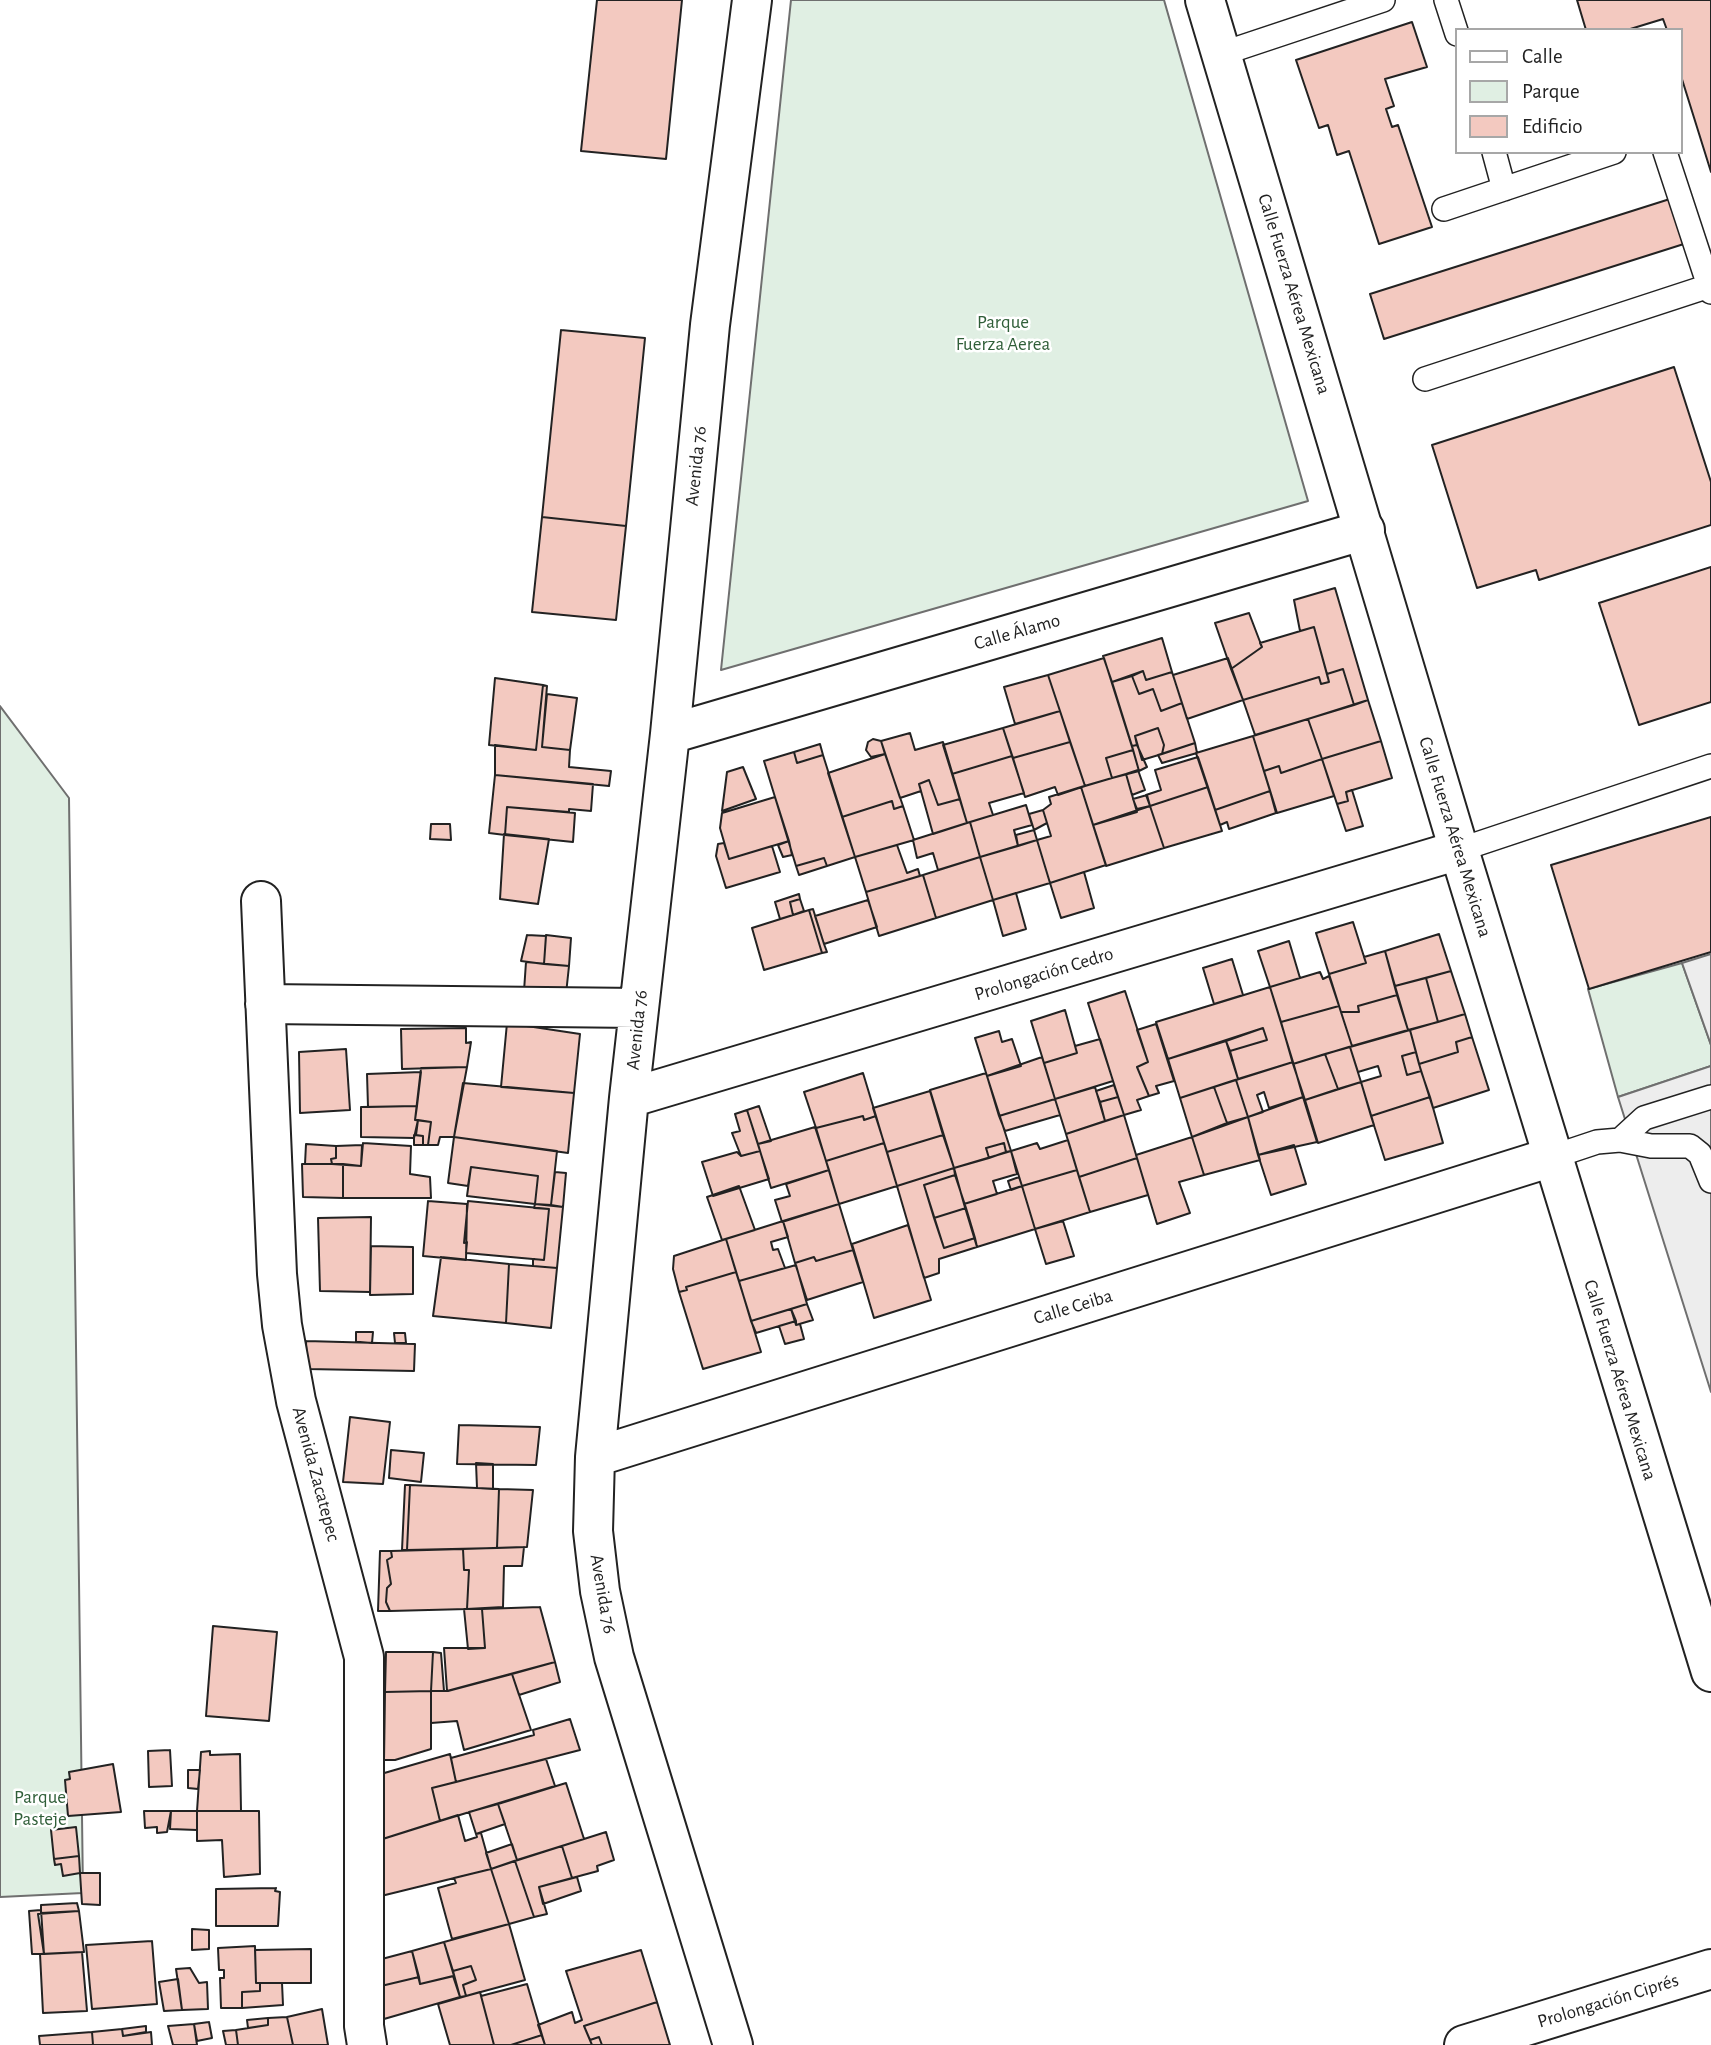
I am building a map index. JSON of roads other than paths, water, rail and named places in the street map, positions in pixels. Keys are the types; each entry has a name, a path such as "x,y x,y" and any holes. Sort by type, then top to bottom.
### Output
{"street":[{"name":"Avenida 76","path":"733,2045 614,1657 600,1591 593,1531 595,1457 629,1098 670,734 709,325 752,0"},
{"name":"Calle Fuerza Aérea Mexicana","path":"1205,0 1459,850 1711,1672"},
{"name":"Calle Álamo","path":"670,734 1365,530"},
{"name":"Prolongación Cedro","path":"629,1098 1459,850"},
{"name":"Avenida Zacatepec","path":"261,901 282,1325 296,1401 364,1657 364,2026 367,2045"},
{"path":"265,1004 639,1008"},
{"name":"Calle Ceiba","path":"595,1457 1552,1157"},
{"name":"Prolongación Ciprés","path":"1464,2045 1711,1969"}],"lane":[{"path":"1221,54 1384,0"},
{"path":"1446,0 1456,31"},
{"path":"1495,154 1504,189"},
{"path":"1444,209 1608,154"},
{"path":"1425,379 1710,289 1666,154"},
{"path":"1459,850 1711,766"},
{"path":"1620,1140 1644,1118 1711,1097"},
{"path":"1552,1157 1597,1142 1620,1140 1651,1146 1690,1146 1700,1154 1711,1181"}],"park label":[{"name":"Parque Fuerza Aerea","path":"1003,333"},
{"name":"Parque Pasteje","path":"40,1808"}]}
